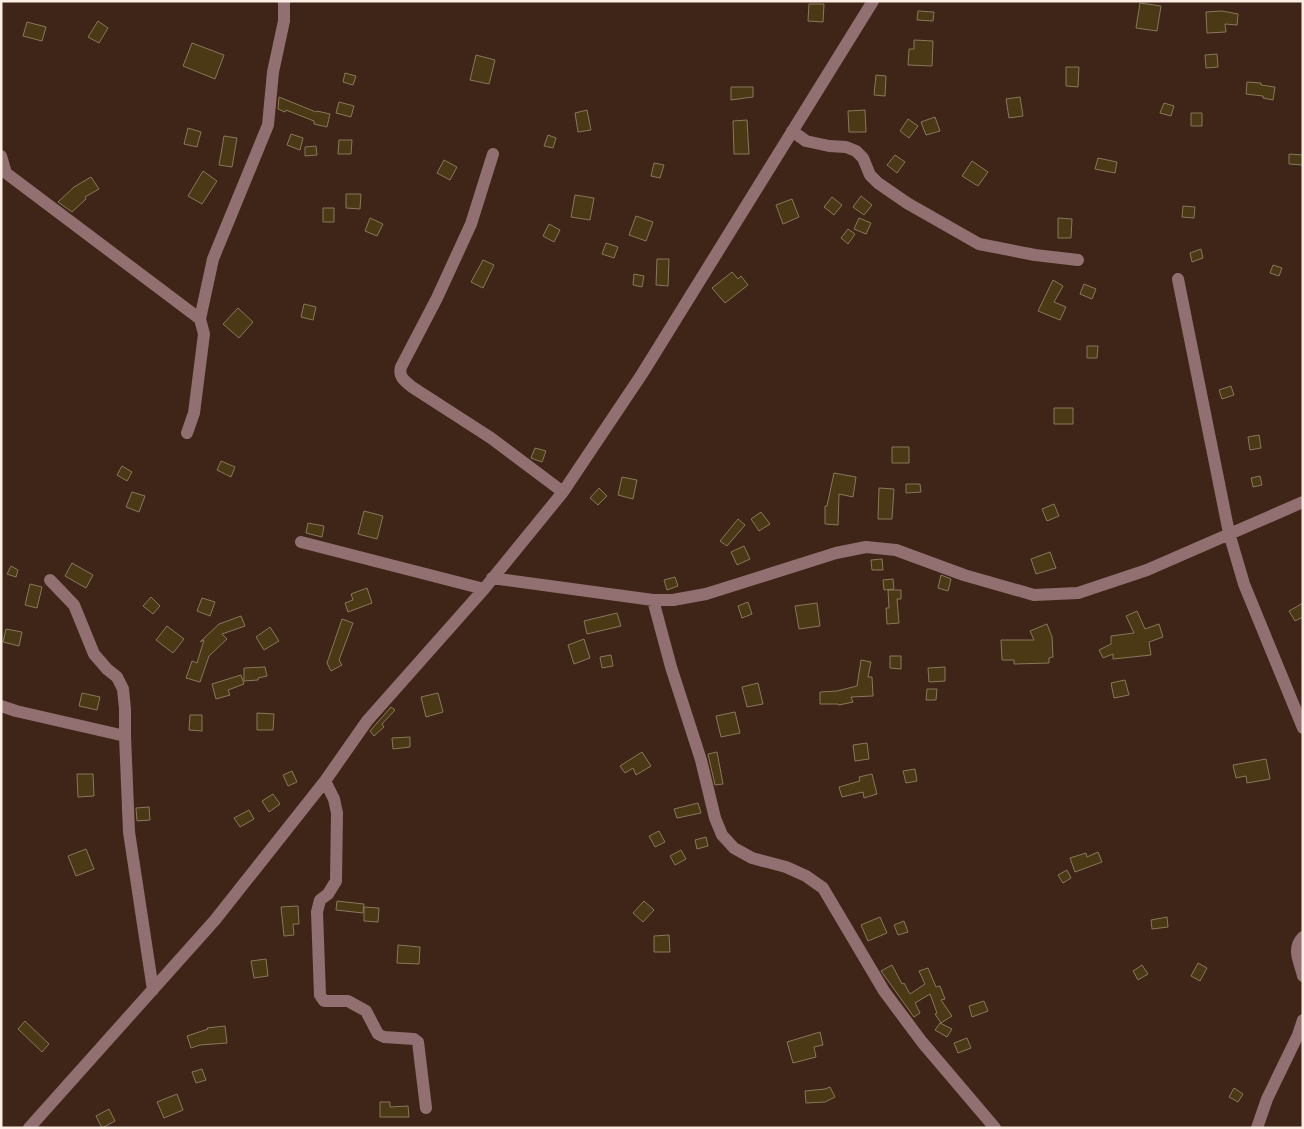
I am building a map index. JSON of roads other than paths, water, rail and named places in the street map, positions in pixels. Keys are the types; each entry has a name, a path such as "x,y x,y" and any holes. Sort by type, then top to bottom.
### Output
{"street":[{"path":"187,433 194,413 204,334 200,319 213,259 268,124 273,72 284,21 284,1"},
{"path":"29,1128 215,920 325,781 367,721 484,589 563,492 642,374 873,1"},
{"path":"792,131 806,141 829,146 846,147 856,151 862,158 870,175 878,182 907,203 979,244 1035,255 1078,260"},
{"path":"493,154 471,224 437,298 401,367 400,375 412,387 492,438 563,492"},
{"path":"1,156 6,173 200,319"},
{"path":"1178,279 1229,533 1244,584 1303,728"},
{"path":"492,578 653,600 673,600 706,594 836,553 866,547 896,550 964,576 1034,594 1078,593 1147,570 1303,502"},
{"path":"301,542 484,589"},
{"path":"50,580 74,605 94,654 121,683 125,709 129,832 153,990"},
{"path":"653,600 670,667 701,760 715,818 722,836 734,848 752,858 786,867 806,876 823,888 884,991 922,1042 996,1128"},
{"path":"1,706 125,736"},
{"path":"325,781 334,800 336,813 336,881 328,894 320,900 317,912 320,995 324,1001 348,1001 366,1011 378,1034 384,1037 414,1039 418,1042 426,1108"},
{"path":"1303,937 1297,946 1296,955 1303,976"},
{"path":"1257,1128 1267,1099 1298,1035 1303,1020"}]}
